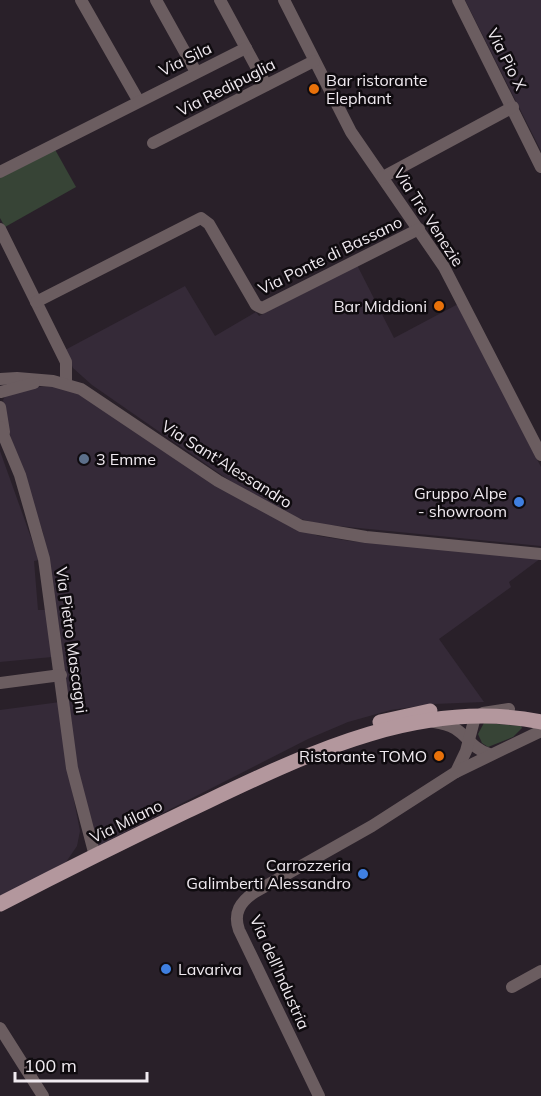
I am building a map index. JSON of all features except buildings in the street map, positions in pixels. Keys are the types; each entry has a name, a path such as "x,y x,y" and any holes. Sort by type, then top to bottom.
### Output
{"main road":[{"name":"Via Milano","path":"0,904 327,741 387,719 450,709 528,715"},
{"name":"Via Milano","path":"268,772 354,739 427,722 528,715"}],"street":[{"path":"81,0 138,100"},
{"path":"156,0 196,72"},
{"path":"220,0 266,86"},
{"name":"Via Tre Venezie","path":"284,0 351,132 444,267 541,455"},
{"name":"Via Pio X","path":"458,0 541,167"},
{"name":"Via Sila","path":"0,172 138,100 246,48"},
{"name":"Via Redipuglia","path":"153,143 314,61"},
{"path":"383,177 513,107"},
{"name":"Via Ponte di Bassano","path":"36,302 201,218 209,224 256,304 262,308 419,229"},
{"path":"0,229 66,362 59,382 0,388"},
{"name":"Via Sant'Alessandro","path":"59,382 91,394 229,488 301,526 359,536 541,554"},
{"name":"Via Pietro Mascagni","path":"0,407 2,430 20,475 41,545 74,776 95,856"},
{"path":"0,682 61,675"},
{"path":"456,772 475,717 483,712 528,715 519,739"},
{"path":"427,722 453,726 478,748 489,754"},
{"path":"456,772 519,739 541,731"},
{"name":"Via dell'Industria","path":"319,1096 250,955 238,926 237,912 243,902 255,892 456,772"},
{"path":"512,987 541,972"},
{"path":"0,1028 43,1096"}],"shaded area":[{"path":"465,0 541,0 541,151 538,145"},
{"path":"357,265 394,338 458,304 541,467 541,546 318,524 291,516 236,485 92,385 73,368 65,350 185,286 215,336 256,312 259,316"},
{"path":"54,386 79,393 289,526 319,536 350,541 541,558 509,582 511,587 439,639 484,702 434,704 391,710 348,722 308,739 98,846 77,777 51,576 43,533 9,432 3,400 6,395 34,387"},
{"path":"0,451 39,560 34,561 38,610 47,610 52,657 0,662"},
{"path":"60,702 66,759 80,831 77,846 66,862 0,897 0,710"}],"green space":[{"path":"53,146 76,187 5,227 0,218 0,174"},
{"path":"484,723 521,726 522,728 513,737 488,747 482,743 478,734"}],"place":[{"name":"Bar ristorante Elephant","path":"314,89"},
{"name":"Bar Middioni","path":"439,306"},
{"name":"3 Emme","path":"84,459"},
{"name":"Gruppo Alpe - showroom","path":"519,502"},
{"name":"Ristorante TOMO","path":"439,756"},
{"name":"Carrozzeria Galimberti Alessandro","path":"363,874"},
{"name":"Lavariva","path":"166,969"}]}
